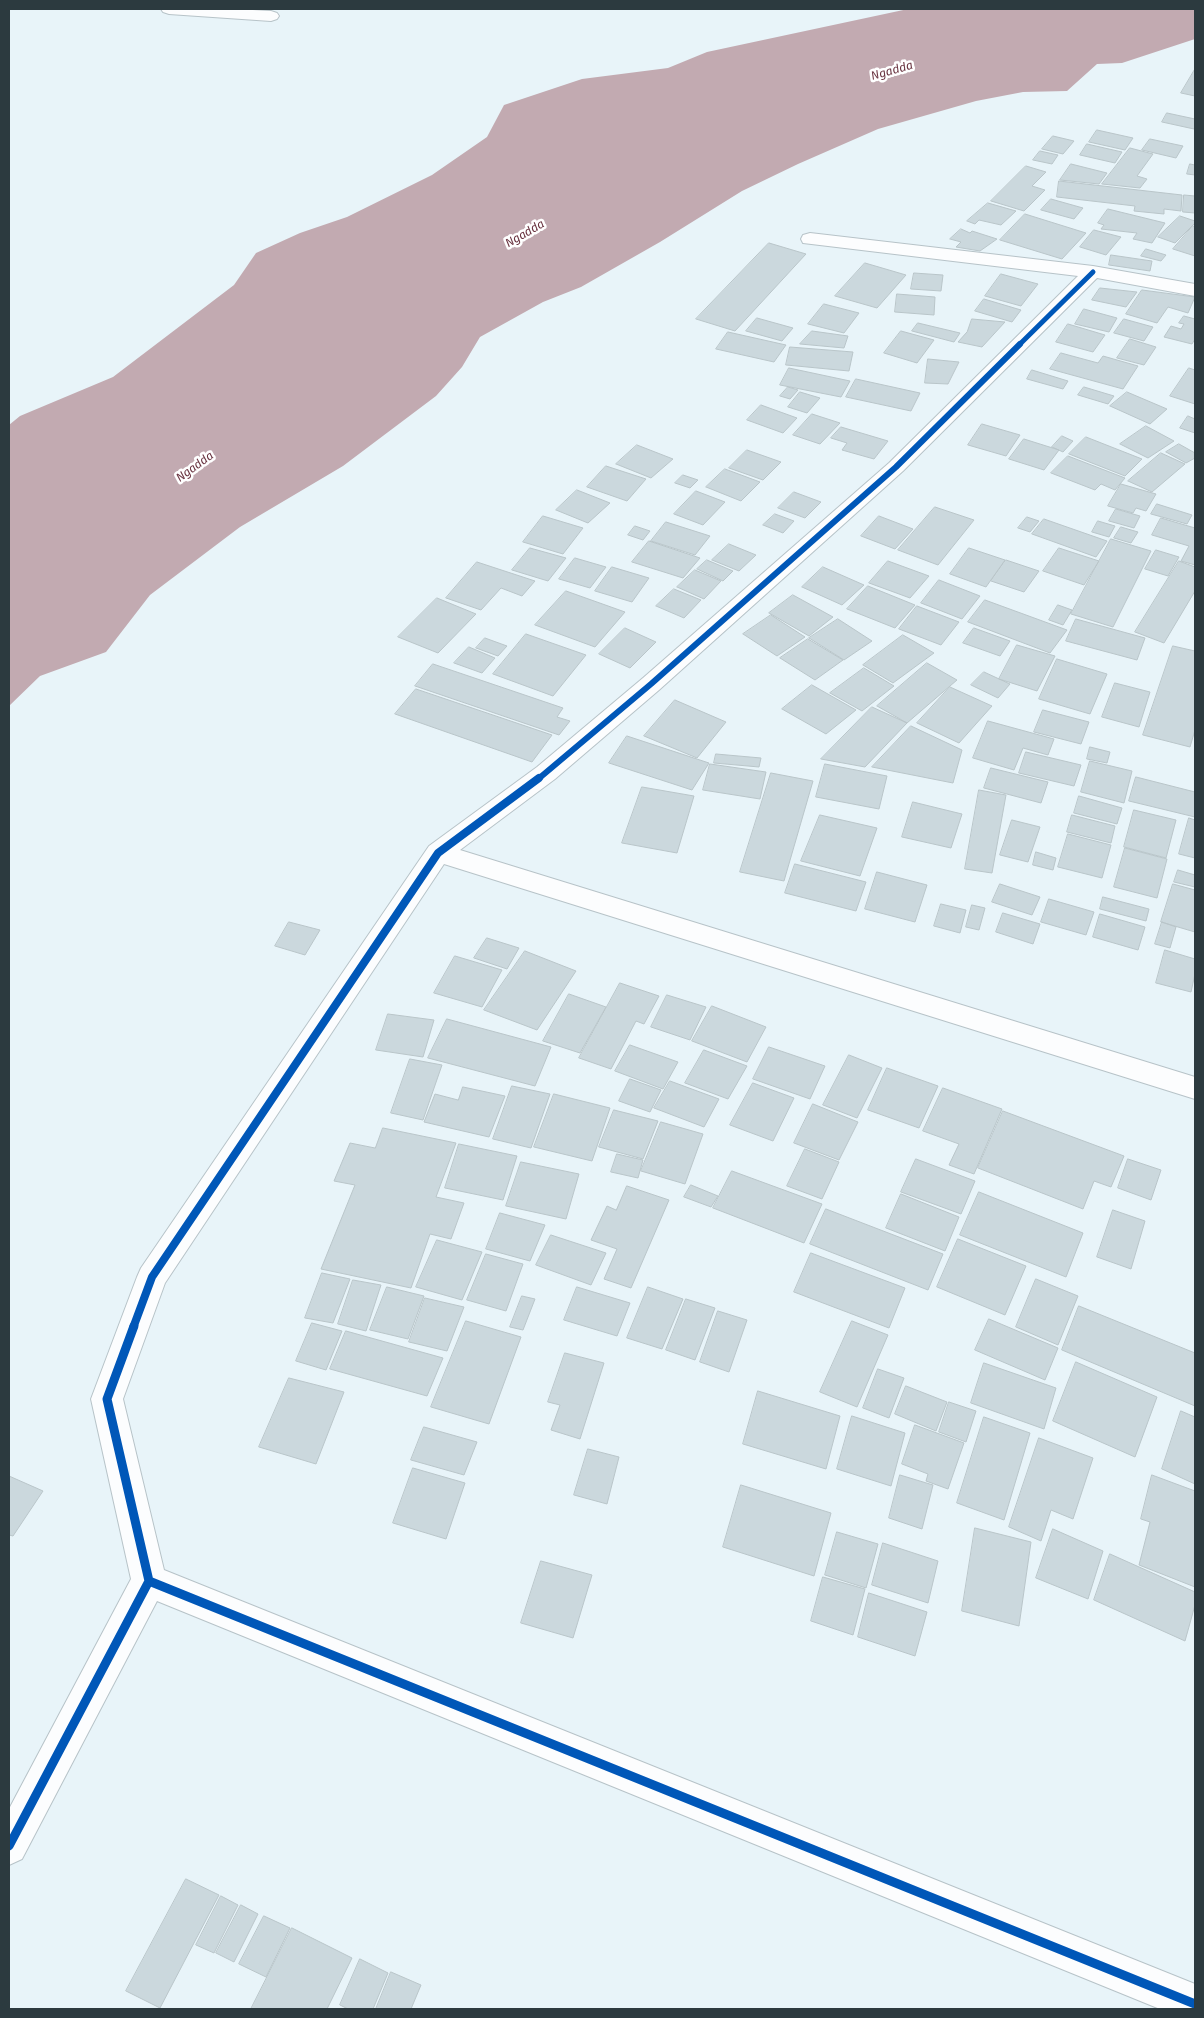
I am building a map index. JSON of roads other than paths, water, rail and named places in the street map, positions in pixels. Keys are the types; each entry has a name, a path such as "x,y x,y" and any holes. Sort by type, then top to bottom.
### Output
{"street":[{"path":"169,9 271,16"},
{"path":"810,239 1093,272 1195,290"},
{"path":"9,1846 149,1581 107,1399 152,1277 438,853 546,773 658,678 896,467 1093,272"},
{"path":"438,853 1195,1088"},
{"path":"149,1581 1195,2004"}],"water":[{"name":"Ngadda","path":"908,9 1195,9 1195,39 1122,63 1097,64 1067,91 1023,92 976,101 878,129 742,191 660,242 581,287 543,302 480,337 462,367 436,396 343,466 240,527 150,595 106,652 40,676 9,706 9,425 20,416 113,377 234,285 256,253 300,233 347,217 432,175 487,137 504,105 582,79 668,68 707,52"}]}
